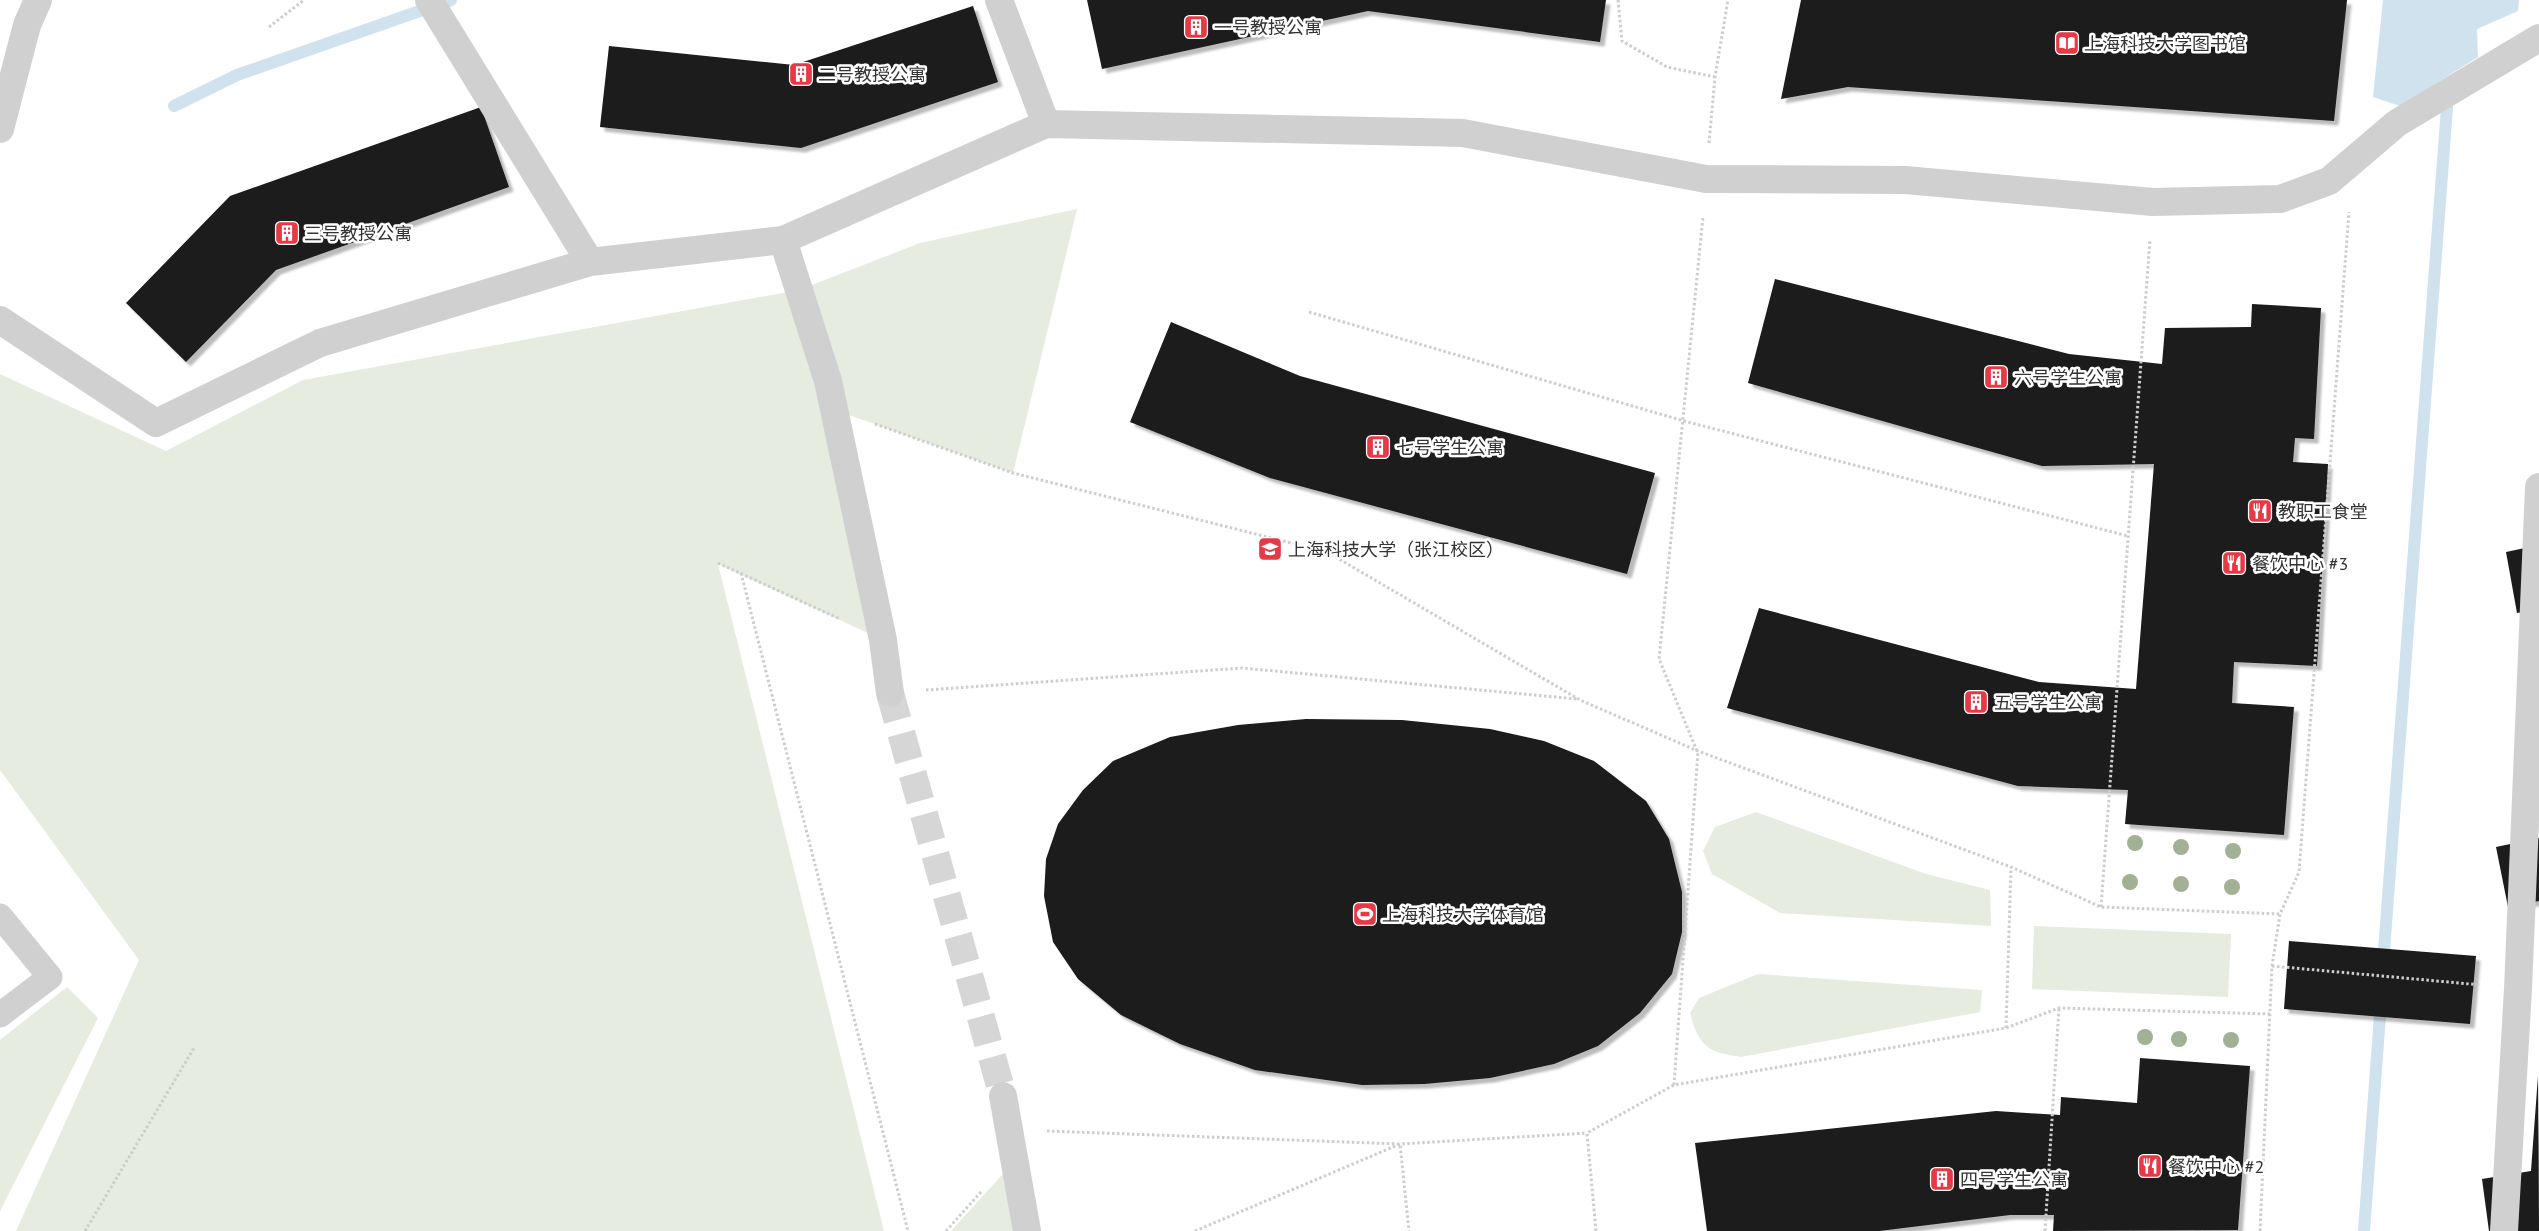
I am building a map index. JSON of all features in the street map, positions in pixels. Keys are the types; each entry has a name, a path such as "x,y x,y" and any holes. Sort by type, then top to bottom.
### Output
{"street":[{"path":"0,129 27,25 38,0"},
{"path":"429,0 590,262"},
{"path":"999,0 1046,124"},
{"path":"0,320 156,423 320,343 590,262 783,240 1046,124 1462,133 1706,179 1905,180 2153,202 2280,200 2329,181 2398,123 2539,38"},
{"path":"783,240 828,380 883,640 890,693"},
{"path":"2504,1231 2518,989 2539,487"},
{"path":"1003,1096 1027,1231"}],"lane":[{"path":"0,916 50,977 0,1015"}],"path":[{"path":"269,27 304,0"},
{"path":"1618,0 1622,41 1667,67 1714,77"},
{"path":"1674,1085 1698,751 1659,659 1684,421 1714,77 1728,0"},
{"path":"2100,907 2153,202"},
{"path":"2260,1231 2272,966 2280,914 2299,872 2349,206"},
{"path":"1309,312 1684,421 2128,536"},
{"path":"834,409 1013,473 1326,552 1580,700 1698,751 2011,867 2100,907 2280,914"},
{"path":"718,563 883,640"},
{"path":"741,574 908,1231"},
{"path":"890,693 1242,668 1580,700"},
{"path":"2006,1028 2011,867"},
{"path":"2272,966 2518,989"},
{"path":"2045,1231 2059,1008"},
{"path":"1009,1129 1400,1144 1587,1132 1674,1085 2006,1028 2059,1008 2270,1014"},
{"path":"85,1231 194,1048"},
{"path":"1587,1132 1596,1231"},
{"path":"1195,1231 1400,1144"},
{"path":"1400,1144 1409,1231"},
{"path":"946,1231 1014,1156"}],"shaded area":[{"path":"1077,209 1013,473 835,410 883,640 718,564 884,1231 16,1231 139,960 0,770 0,374 166,451 303,380 799,290 920,243"},
{"path":"1756,812 1926,874 1990,890 1991,926 1780,913 1712,874 1703,851 1715,827"},
{"path":"2034,926 2231,934 2228,997 2032,989"},
{"path":"1758,974 1982,990 1980,1012 1741,1057 1713,1050 1701,1041 1690,1013 1699,998"},
{"path":"67,987 98,1018 0,1211 0,1040"},
{"path":"1011,1165 1024,1231 951,1231"}],"water":[{"path":"2383,0 2519,0 2518,11 2477,29 2478,57 2400,106 2373,97"}],"building":[{"name":"一号教授公寓","path":"1087,0 1606,0 1600,42 1368,11 1102,69"},
{"name":"上海科技大学图书馆","path":"1801,0 2347,0 2334,121 1848,87 1781,99"},
{"name":"二号教授公寓","path":"973,6 998,82 801,148 600,127 609,46 794,65"},
{"name":"三号教授公寓","path":"481,107 509,187 276,270 186,362 126,303 230,196"},
{"path":"1775,279 2069,354 2162,364 2165,328 2251,327 2252,304 2321,308 2314,439 2295,438 2293,462 2328,464 2317,666 2234,662 2232,703 2294,707 2284,835 2125,824 2128,790 2018,786 1727,708 1759,608 2039,682 2136,689 2154,464 2042,466 1748,383"},
{"name":"七号学生公寓","path":"1171,322 1300,376 1655,473 1627,574 1270,478 1130,422"},
{"path":"2539,545 2539,609 2517,613 2506,552"},
{"name":"上海科技大学体育馆","path":"1306,719 1402,720 1490,729 1544,741 1594,761 1646,801 1669,839 1682,892 1682,932 1672,974 1640,1013 1598,1046 1554,1064 1490,1078 1424,1084 1362,1085 1255,1070 1180,1044 1121,1015 1078,979 1053,942 1044,896 1046,859 1058,824 1083,790 1113,761 1170,737 1238,725"},
{"path":"2539,838 2539,901 2508,907 2496,847"},
{"path":"2289,941 2476,956 2470,1024 2284,1009"},
{"name":"四号学生公寓","path":"2140,1058 2250,1066 2238,1230 2053,1231 2054,1215 2010,1215 1879,1231 1707,1231 1695,1143 1996,1111 2060,1115 2061,1097 2137,1103"},
{"path":"2538,1076 2539,1231 2489,1231 2482,1179 2531,1171"}],"waterway":[{"path":"174,106 237,75 451,0"},
{"path":"2383,964 2448,94"},
{"path":"2364,1231 2381,1002"}],"tunnel":[{"path":"890,693 1003,1096"}],"place":[{"name":"一号教授公寓","path":"1196,27"},
{"name":"上海科技大学图书馆","path":"2067,43"},
{"name":"二号教授公寓","path":"801,74"},
{"name":"三号教授公寓","path":"287,233"},
{"name":"六号学生公寓","path":"1996,377"},
{"name":"七号学生公寓","path":"1378,447"},
{"name":"教职工食堂","path":"2260,511"},
{"name":"上海科技大学（张江校区）","path":"1270,549"},
{"name":"餐饮中心 #3","path":"2234,563"},
{"name":"五号学生公寓","path":"1976,702"},
{"name":"上海科技大学体育馆","path":"1365,914"},
{"name":"餐饮中心 #2","path":"2150,1166"},
{"name":"四号学生公寓","path":"1942,1179"}]}
